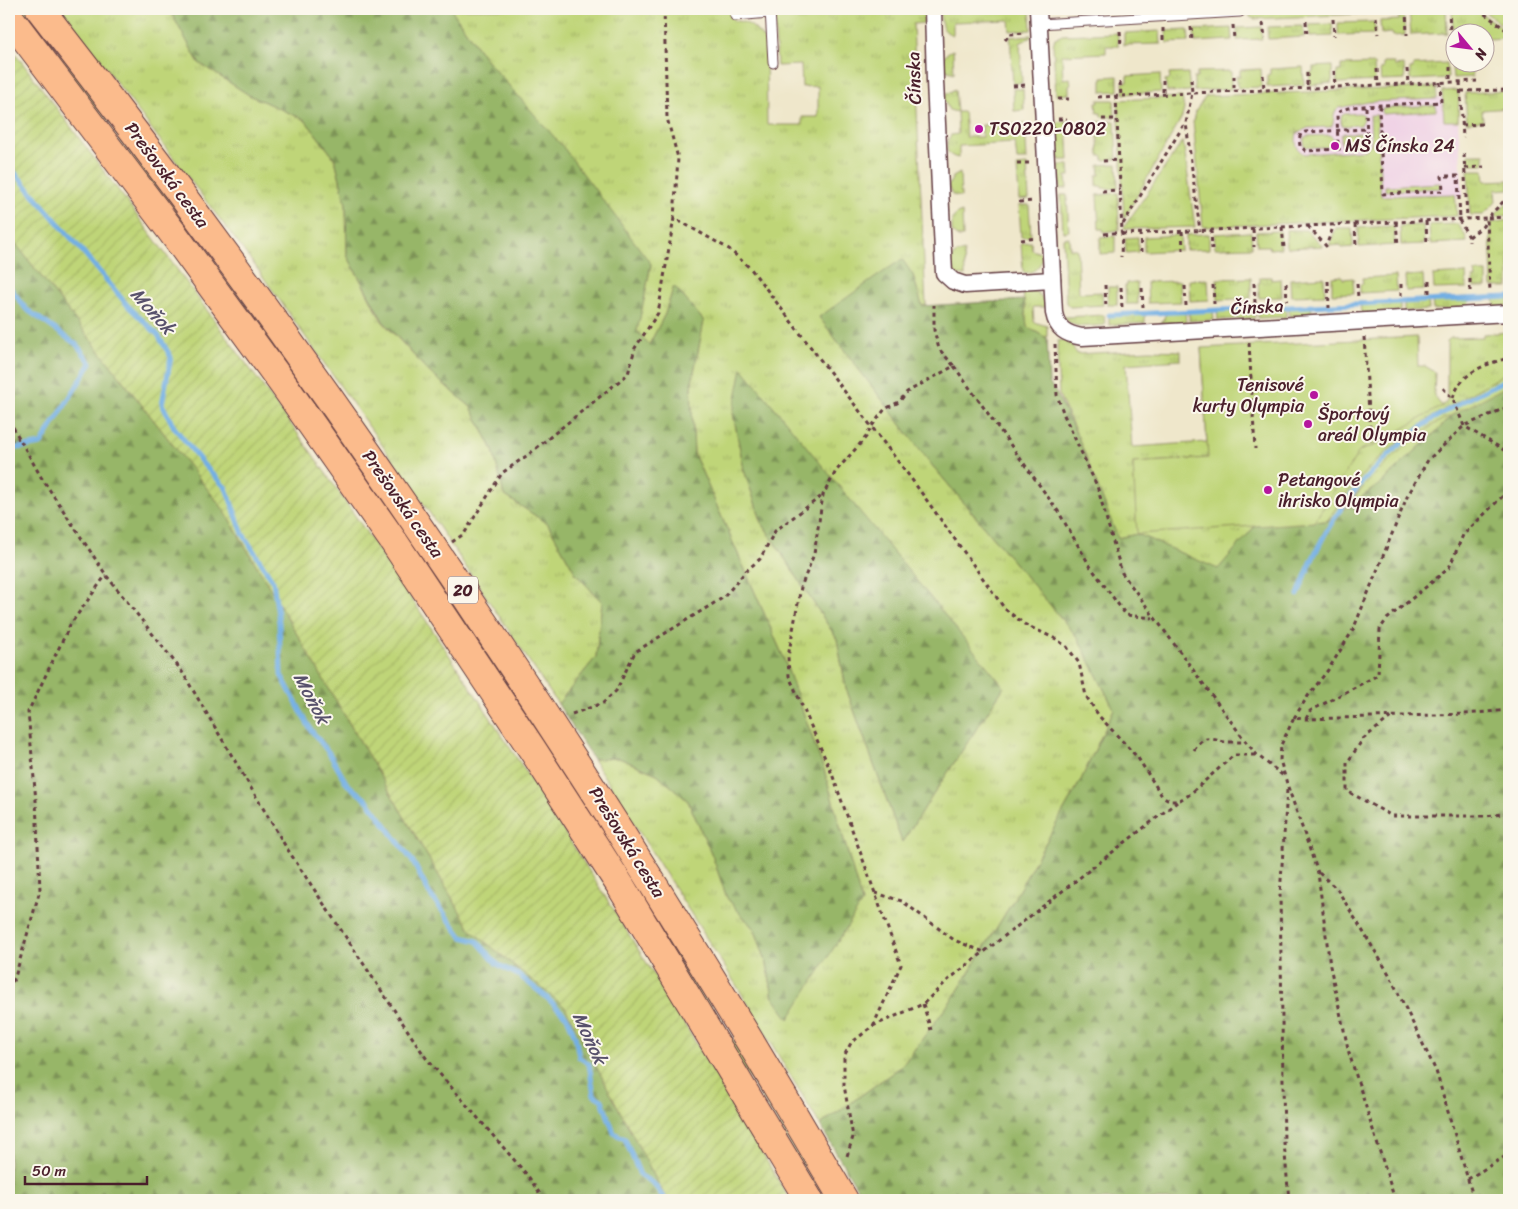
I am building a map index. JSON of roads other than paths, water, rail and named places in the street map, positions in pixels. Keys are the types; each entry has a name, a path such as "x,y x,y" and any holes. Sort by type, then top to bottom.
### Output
{"highway":[{"name":"Prešovská cesta","path":"40,9 118,109 275,322 452,574 550,721 694,948 844,1200"},
{"name":"Prešovská cesta","path":"9,17 172,232 283,384 394,542 620,885 809,1200"}],"street":[{"name":"Čínska","path":"933,9 934,81 944,273 953,281 965,285 1052,280 1054,314 1057,326 1074,336 1082,337 1509,314"},
{"path":"1038,16 1052,280"}],"lane":[{"path":"736,16 770,11 773,63"},
{"path":"1038,16 1240,12"}],"waterway":[{"name":"Moňok","path":"9,166 128,306 158,335 171,357 162,404 174,427 203,464 226,488 243,534 273,581 279,622 281,675 311,730 329,753 347,784 368,801 413,862 429,893 462,937 477,941 497,964 520,976 567,1017 575,1036 579,1057 589,1064 594,1095 602,1100 614,1133 625,1139 640,1175 654,1184 665,1200"},
{"path":"9,286 26,309 76,344 91,363 41,444 12,449 9,472"},
{"path":"1109,315 1509,297"},
{"path":"1298,595 1314,555 1334,519 1372,471 1427,423 1458,404 1509,379"}],"place":[{"name":"TS0220-0802","path":"979,129"},
{"name":"MŠ Čínska 24","path":"1335,146"},
{"name":"Tenisové kurty Olympia","path":"1314,395"},
{"name":"Športový areál Olympia","path":"1308,424"},
{"name":"Petangové ihrisko Olympia","path":"1268,490"}]}
